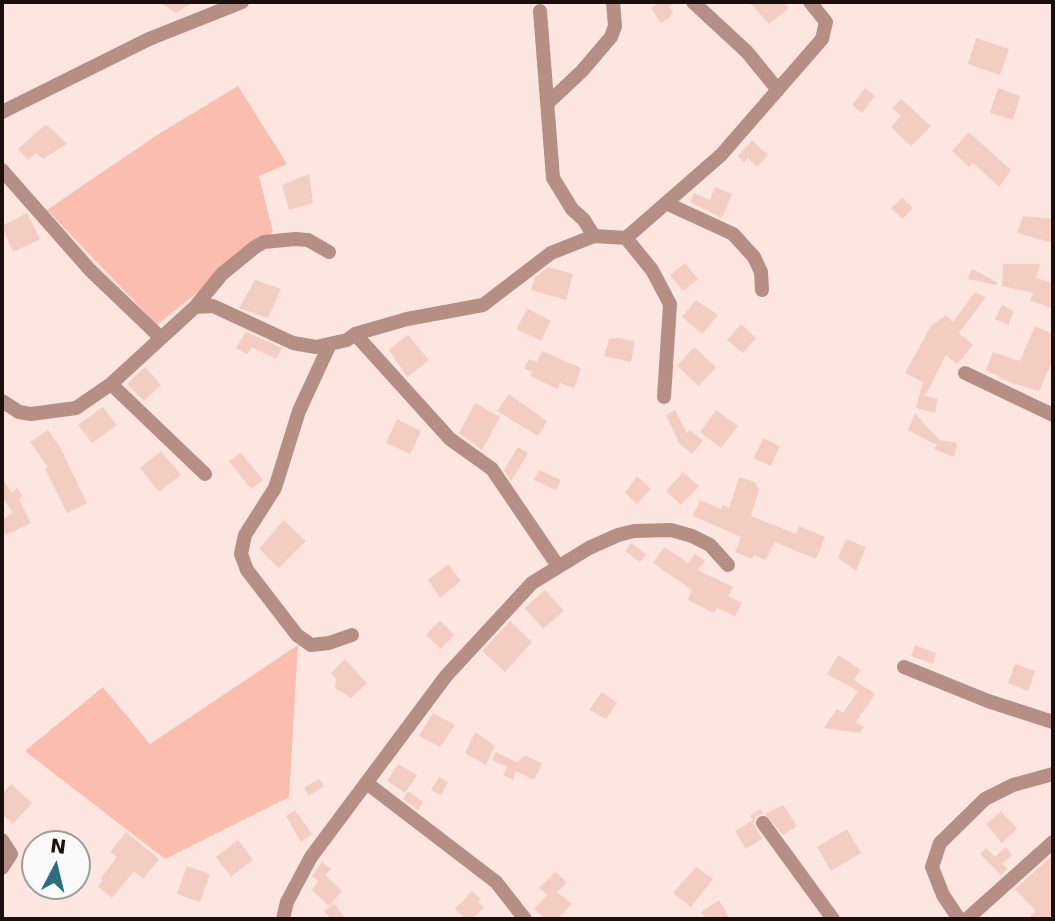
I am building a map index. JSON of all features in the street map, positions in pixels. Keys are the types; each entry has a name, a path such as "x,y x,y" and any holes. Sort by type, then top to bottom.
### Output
{"street":[{"path":"2,112 149,40 242,2"},
{"path":"549,102 582,71 611,37 615,26 613,2"},
{"path":"693,2 747,52 778,90"},
{"path":"195,307 214,306 293,343 316,347 407,319 483,304 538,260 594,236 626,238 721,155 826,31 826,22 810,2"},
{"path":"540,11 553,178 572,209 584,220 594,236"},
{"path":"2,170 90,270 160,337"},
{"path":"668,204 733,233 754,257 761,272 762,289"},
{"path":"626,238 652,270 670,304 664,397"},
{"path":"2,401 19,412 53,413 76,408 111,384 195,307 222,274 264,242 307,240 329,252"},
{"path":"355,334 450,439 492,469 558,566"},
{"path":"330,344 299,411 275,488 241,543 241,554 247,570 297,635 311,645 329,643 352,635"},
{"path":"965,373 1053,415"},
{"path":"111,384 205,474"},
{"path":"283,919 287,902 311,857 469,649 513,601 558,566 618,534 671,530 710,545 729,565"},
{"path":"904,667 988,701 1053,722"},
{"path":"959,919 943,895 932,867 940,843 985,799 1013,785 1053,774"},
{"path":"368,783 496,882 525,919"},
{"path":"763,822 833,919"},
{"path":"2,840 11,854 2,868"},
{"path":"967,919 1053,842"}],"shaded area":[{"path":"238,86 287,164 259,176 273,232 157,325 47,210 157,135"},
{"path":"298,645 289,797 165,859 25,751 103,687 150,744"}],"building":[{"path":"159,2 194,2 176,13"},
{"path":"660,2 676,2 669,7 673,12 669,18 661,23 651,8"},
{"path":"749,2 783,2 789,8 769,24"},
{"path":"976,38 1009,49 1000,75 968,64"},
{"path":"865,88 875,96 862,113 852,105"},
{"path":"998,88 1020,96 1013,120 990,113"},
{"path":"901,99 931,126 911,146 891,127 901,116 892,108"},
{"path":"46,124 67,144 43,159 36,153 28,160 18,149"},
{"path":"969,132 1011,170 999,187 973,163 969,167 952,151"},
{"path":"752,140 768,155 757,167 748,158 744,162 738,156"},
{"path":"309,174 313,203 289,210 282,185"},
{"path":"715,187 732,194 722,218 690,202 694,193 710,200"},
{"path":"902,198 913,208 902,219 891,208"},
{"path":"27,213 40,239 13,252 2,226"},
{"path":"1023,216 1053,219 1053,243 1017,233"},
{"path":"685,263 698,279 683,291 670,275"},
{"path":"1003,264 1040,264 1036,278 1053,283 1053,309 1030,300 1034,293 1002,286"},
{"path":"549,267 573,274 566,300 531,290 535,277"},
{"path":"972,269 997,282 996,285 968,279"},
{"path":"255,280 281,289 268,318 239,308"},
{"path":"975,292 986,297 959,333 973,345 957,364 946,355 925,396 938,399 935,413 916,408 923,382 905,373 931,326 946,315 953,322"},
{"path":"696,300 718,315 702,334 682,317"},
{"path":"1002,305 1014,311 1008,325 995,319"},
{"path":"527,308 551,321 541,341 517,329"},
{"path":"741,324 756,338 743,353 727,340"},
{"path":"1035,326 1053,334 1053,360 1039,391 1009,382 986,370 993,352 1020,361"},
{"path":"246,332 282,348 276,359 252,347 247,354 236,348"},
{"path":"408,335 429,360 407,377 389,350"},
{"path":"609,339 635,341 631,362 604,356"},
{"path":"694,347 716,367 699,386 677,366"},
{"path":"542,351 581,368 574,388 560,383 557,389 530,376 532,372 524,368 529,359 537,362"},
{"path":"145,367 161,385 144,401 127,384"},
{"path":"509,394 547,421 538,436 497,411"},
{"path":"475,403 500,417 482,450 459,433"},
{"path":"103,407 117,425 92,443 78,425"},
{"path":"675,410 687,433 690,430 703,441 692,454 679,443 666,415"},
{"path":"716,410 738,426 721,448 700,432"},
{"path":"915,413 939,440 957,443 954,457 934,449 937,445 908,430"},
{"path":"397,419 421,431 410,454 386,443"},
{"path":"48,430 60,447 87,503 67,513 45,469 48,467 30,442"},
{"path":"763,438 780,446 771,466 754,458"},
{"path":"518,447 528,453 511,481 504,470"},
{"path":"161,451 181,475 159,492 140,468"},
{"path":"241,453 263,480 251,489 229,461"},
{"path":"539,470 561,480 556,490 534,480"},
{"path":"683,472 699,486 681,505 666,491"},
{"path":"637,476 651,489 637,504 625,493"},
{"path":"739,477 755,482 759,490 751,516 796,534 799,526 825,537 816,559 775,542 765,560 754,555 752,559 735,552 741,537 693,516 700,500 721,509 722,505 729,508"},
{"path":"2,478 12,493 17,488 23,496 19,499 31,523 5,535 2,519 13,513 2,497"},
{"path":"284,520 306,541 279,568 259,549"},
{"path":"846,539 866,547 856,571 838,558"},
{"path":"631,543 646,554 640,562 625,551"},
{"path":"664,547 688,563 695,554 705,561 698,570 733,587 728,596 742,603 735,616 717,608 714,613 688,600 692,590 653,563"},
{"path":"448,564 461,581 440,598 428,580"},
{"path":"545,590 564,611 543,629 525,608"},
{"path":"440,621 454,635 441,649 426,635"},
{"path":"510,621 532,642 505,672 482,651"},
{"path":"915,645 936,653 933,664 911,656"},
{"path":"838,655 861,670 854,680 875,694 856,722 864,727 860,733 824,728 837,709 843,713 858,691 827,674"},
{"path":"345,659 367,683 351,698 335,688 336,679 331,673"},
{"path":"1015,664 1035,671 1028,691 1008,683"},
{"path":"602,692 617,703 606,719 589,710"},
{"path":"433,713 455,725 440,747 419,736"},
{"path":"475,732 495,746 486,765 465,753"},
{"path":"496,752 517,762 525,755 542,763 534,780 516,771 513,780 503,775 507,767 492,760"},
{"path":"398,764 417,775 405,793 387,781"},
{"path":"439,777 448,782 441,795 431,790"},
{"path":"319,779 324,786 309,796 304,788"},
{"path":"11,784 32,803 13,824 2,814 2,794"},
{"path":"408,791 423,802 418,810 403,799"},
{"path":"783,805 797,826 783,835 765,814"},
{"path":"760,809 763,813 757,816 753,823 762,839 746,849 735,831 753,820 750,816"},
{"path":"295,810 312,834 301,842 286,816"},
{"path":"1001,811 1017,829 1002,843 986,824"},
{"path":"847,829 861,853 831,871 817,847"},
{"path":"126,832 159,859 143,879 134,871 112,898 98,886 117,857 110,852"},
{"path":"238,840 253,860 231,877 216,857"},
{"path":"1006,847 1012,855 1002,864 1008,869 1001,875 980,854 986,848 995,857"},
{"path":"1053,855 1053,919 1027,919 1036,911 1015,889"},
{"path":"322,862 331,869 325,875 342,891 329,906 312,890 318,881 312,876"},
{"path":"187,866 210,874 200,902 177,894"},
{"path":"696,867 713,879 691,907 673,893"},
{"path":"555,872 567,882 557,892 572,904 558,919 546,919 534,909 547,895 539,888"},
{"path":"472,891 481,899 478,902 484,907 473,919 466,919 455,909"},
{"path":"719,900 730,919 706,919 701,912"},
{"path":"334,903 346,919 331,919 324,911"}]}
